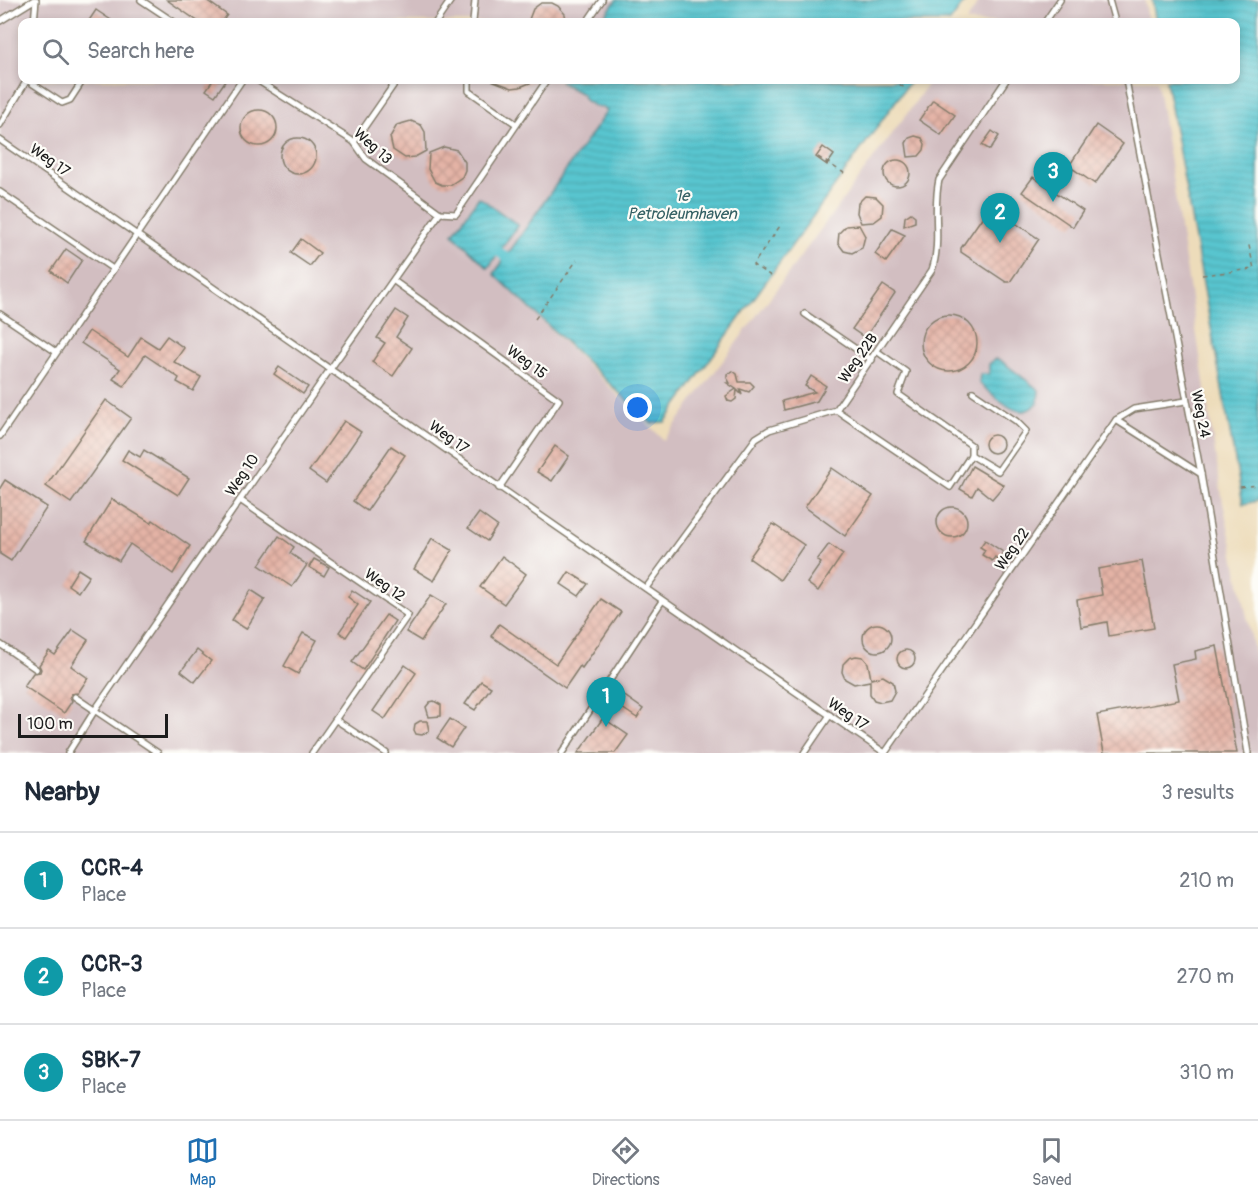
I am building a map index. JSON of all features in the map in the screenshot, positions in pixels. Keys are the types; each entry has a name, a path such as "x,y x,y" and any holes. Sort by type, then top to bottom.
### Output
{"lane":[{"path":"0,21 35,0"},
{"path":"34,18 35,0"},
{"path":"141,0 168,18"},
{"path":"439,18 451,0"},
{"path":"473,18 475,0"},
{"path":"590,18 602,0"},
{"path":"1048,18 1060,0"},
{"path":"1109,0 1114,18"},
{"path":"0,125 25,84"},
{"path":"33,84 62,103 70,100 80,84"},
{"path":"0,436 239,84"},
{"name":"Weg 13","path":"263,84 354,142 366,159 440,213"},
{"path":"354,142 394,84"},
{"path":"469,84 469,91 516,124"},
{"path":"440,213 456,214 544,84"},
{"name":"Weg 22B","path":"836,410 878,352 932,270 937,256 935,195 939,180 1003,84"},
{"name":"Weg 24","path":"1127,84 1201,474 1248,753"},
{"name":"Weg 17","path":"0,140 662,601 885,753"},
{"path":"0,192 113,269"},
{"name":"Weg 10","path":"68,753 95,710 330,368 394,281 440,213"},
{"name":"Weg 15","path":"394,281 559,400 499,488"},
{"path":"0,314 56,352"},
{"path":"805,314 872,360"},
{"path":"646,588 756,438 769,430 836,410 950,487 971,455 971,445 898,394 906,372 878,352"},
{"path":"971,455 998,471 1026,431 1016,421 972,392"},
{"path":"1186,401 1134,410 1116,420 1201,474"},
{"name":"Weg 22","path":"885,753 1116,420"},
{"name":"Weg 12","path":"240,500 408,615 312,753"},
{"path":"562,753 662,601"},
{"path":"0,644 36,669"},
{"path":"75,697 158,753"},
{"path":"804,753 830,715"},
{"path":"336,720 387,753"}],"path":[{"path":"898,84 905,88"},
{"path":"818,157 844,173"},
{"path":"771,276 753,265 782,223"},
{"path":"1202,275 1254,269 1248,241"},
{"path":"535,319 577,260"},
{"path":"1240,487 1258,485"}],"shaded area":[{"path":"0,0 616,0 604,18 18,18 18,84 564,84 582,94 585,100 607,111 494,274 664,440 927,84 1158,84 1223,503 1258,669 1258,753 0,753"},
{"path":"980,0 1145,0 1147,18 969,18"}],"water":[{"path":"616,0 966,0 953,18 604,18"},
{"path":"1152,0 1258,0 1258,501 1243,504 1167,84 1240,84 1240,18 1155,18"},
{"name":"1e Petroleumhaven","path":"564,84 908,84 665,422 651,423 494,274 607,111 585,100 582,94"},
{"path":"479,197 518,225 488,268 453,234"},
{"path":"995,359 1000,360 1039,390 1038,403 1025,411 1014,409 979,383 980,374 989,374 989,364"}],"building":[{"path":"167,0 206,0 227,15 225,18 193,18"},
{"path":"541,3 552,3 558,6 566,18 530,18 533,9"},
{"path":"96,10 108,18 91,18"},
{"path":"210,84 223,84 215,96 206,90"},
{"path":"502,84 527,84 520,87 512,88"},
{"path":"933,100 955,115 941,135 919,120"},
{"path":"259,110 272,115 277,128 272,141 259,146 246,141 241,128 246,115"},
{"path":"411,121 421,125 425,132 426,151 415,157 405,158 393,150 390,137 397,125"},
{"path":"1096,125 1123,144 1095,184 1069,166"},
{"path":"992,131 999,136 990,150 982,145"},
{"path":"915,136 922,138 925,144 924,150 919,156 908,157 906,143 909,138"},
{"path":"298,138 311,143 316,156 311,169 298,174 285,169 280,156 285,143"},
{"path":"444,147 457,150 465,162 462,177 450,185 435,182 428,169 429,153"},
{"path":"823,147 834,155 827,165 816,157"},
{"path":"897,160 906,164 910,173 906,182 897,186 888,182 884,173 888,164"},
{"path":"1033,177 1083,211 1073,227 1022,192"},
{"path":"865,196 876,197 883,204 882,216 874,222 861,223 857,213 858,203"},
{"path":"990,206 1039,239 1010,282 1006,282 961,252 961,248"},
{"path":"911,213 915,216 915,222 904,226 905,217"},
{"path":"859,225 865,236 862,248 852,253 844,251 838,243 839,233 846,226"},
{"path":"892,229 905,235 886,262 875,254"},
{"path":"301,239 320,253 310,266 291,253"},
{"path":"66,249 82,260 67,283 51,271"},
{"path":"883,285 895,293 865,338 852,329"},
{"path":"396,310 408,318 396,337 412,348 393,376 372,362 385,343 377,338"},
{"path":"944,315 954,315 969,323 975,332 977,343 975,354 969,363 954,371 944,371 933,366 926,359 921,348 921,338 926,327 933,320"},
{"path":"89,331 128,357 141,337 158,348 167,336 184,348 174,362 201,377 193,391 177,382 179,378 145,355 124,386 113,379 120,369 81,343"},
{"path":"279,367 308,387 303,394 274,374"},
{"path":"733,371 737,374 739,382 750,382 754,386 749,392 740,389 742,395 737,390 736,399 732,402 728,401 726,396 736,389 727,383 730,383 727,374"},
{"path":"811,376 826,386 817,401 784,410 782,401 815,392 805,386"},
{"path":"106,400 131,418 71,503 46,486"},
{"path":"344,421 361,432 326,483 309,471"},
{"path":"994,435 1000,438 1003,444 1000,450 994,453 988,450 985,444 988,438"},
{"path":"391,446 405,455 367,511 353,501"},
{"path":"555,446 569,456 552,481 537,472"},
{"path":"128,450 140,457 144,450 189,478 178,495 122,460"},
{"path":"972,466 1004,485 992,499 977,487 972,496 960,489"},
{"path":"832,468 873,496 845,536 805,507"},
{"path":"5,480 47,507 11,561 0,554 0,488"},
{"path":"112,499 151,523 153,520 190,546 173,574 130,544 119,561 86,541"},
{"path":"952,507 963,511 967,522 963,533 952,537 941,533 937,522 941,511"},
{"path":"479,513 497,526 487,541 468,528"},
{"path":"773,524 804,545 780,580 749,558"},
{"path":"279,536 294,547 290,553 307,565 292,587 259,565"},
{"path":"432,538 452,550 434,581 414,569"},
{"path":"985,540 1003,552 998,560 995,557 992,561 982,555 985,550 980,547"},
{"path":"829,544 843,554 818,591 807,583 821,563 817,560"},
{"path":"502,556 526,574 504,604 480,587"},
{"path":"314,559 329,567 324,576 309,567"},
{"path":"1142,561 1154,628 1109,636 1107,622 1081,627 1077,600 1102,595 1098,569"},
{"path":"78,569 89,576 78,592 68,585"},
{"path":"569,572 588,584 579,596 561,584"},
{"path":"251,590 265,599 246,629 232,620"},
{"path":"352,590 370,602 346,637 339,632 358,605 348,597"},
{"path":"431,595 446,604 421,641 406,632"},
{"path":"601,599 621,612 582,668 580,666 565,688 491,636 499,624 556,664"},
{"path":"386,615 395,621 363,670 352,662"},
{"path":"877,624 887,628 891,638 887,648 877,652 867,648 863,638 867,628"},
{"path":"73,630 88,640 71,666 88,678 78,693 71,694 72,701 64,713 24,686 33,673 40,672 39,665 49,651 55,655"},
{"path":"303,633 317,640 298,674 284,666"},
{"path":"1217,646 1237,753 1104,753 1097,715 1179,700 1172,664 1196,659 1195,651"},
{"path":"197,650 211,661 195,682 181,671"},
{"path":"906,650 912,653 915,659 912,665 906,668 900,665 897,659 900,653"},
{"path":"863,657 868,663 871,679 883,676 893,682 895,691 890,700 881,702 874,700 870,694 870,681 854,684 845,679 842,672 843,664 849,658"},
{"path":"405,665 416,673 385,719 373,711"},
{"path":"481,681 491,687 475,710 465,704"},
{"path":"619,692 643,709 637,718 613,702"},
{"path":"434,701 441,705 441,716 429,717 426,707"},
{"path":"603,718 628,735 615,753 578,753"},
{"path":"450,719 464,728 451,747 437,738"},
{"path":"427,721 429,731 422,735 416,734 414,730 415,724"}],"waterway":[{"path":"488,242 512,263 515,262"}],"place":[{"name":"SBK-7","path":"1053,202"},
{"name":"CCR-3","path":"1000,243"},
{"name":"CCR-4","path":"606,727"}]}
